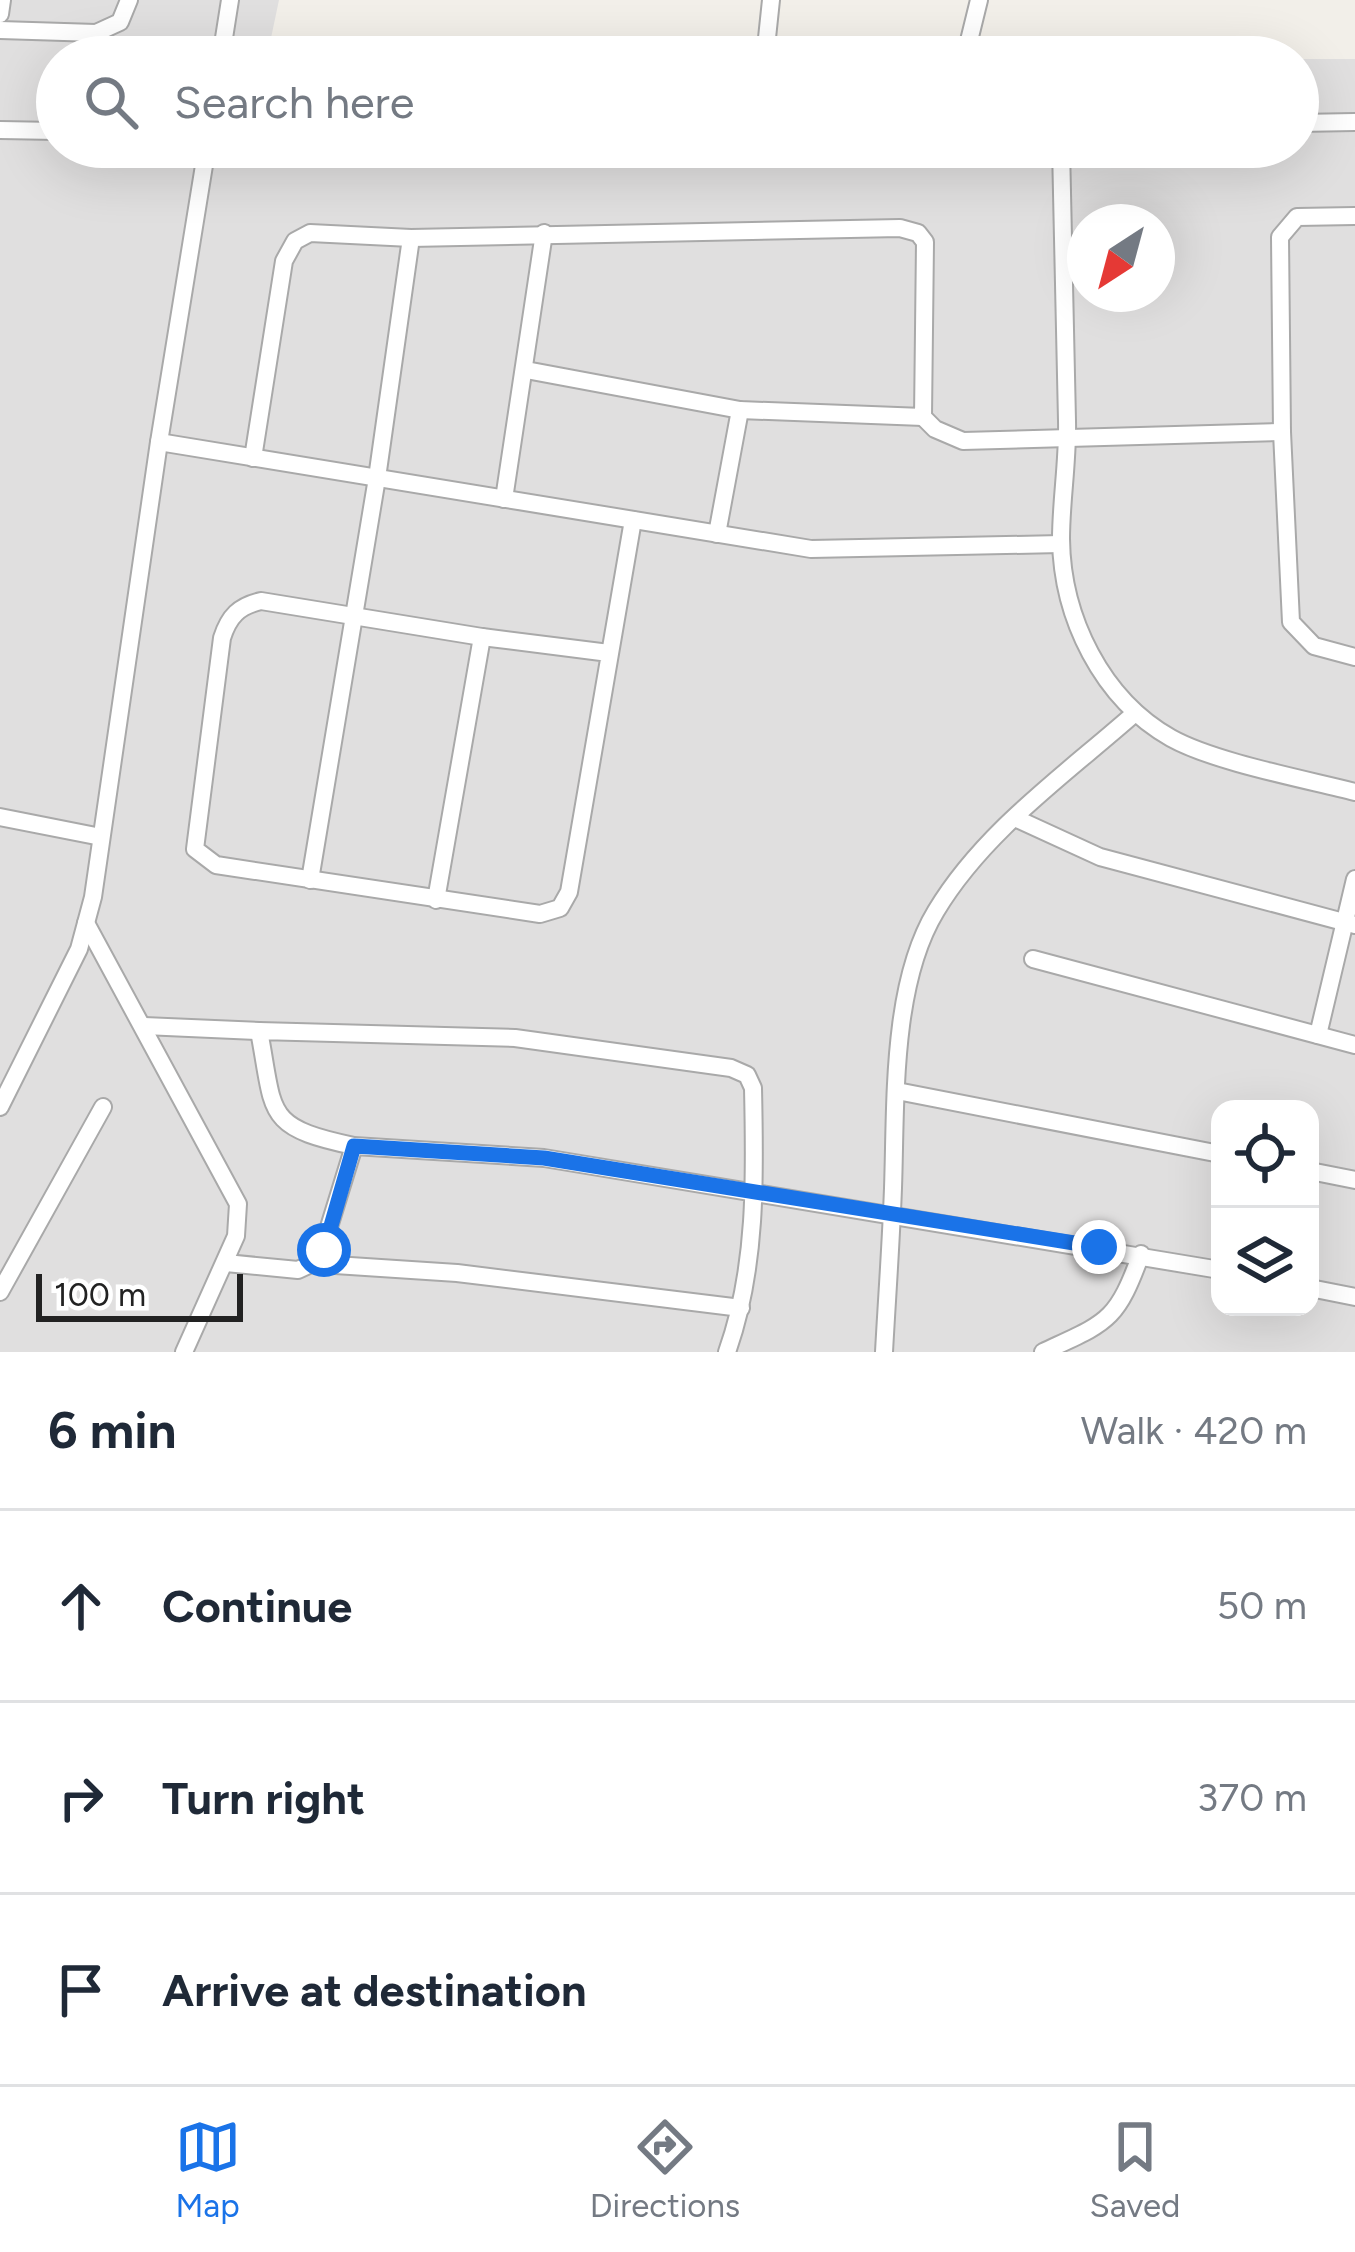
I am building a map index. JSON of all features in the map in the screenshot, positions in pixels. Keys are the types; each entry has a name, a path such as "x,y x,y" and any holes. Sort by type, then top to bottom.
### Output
{"street":[{"path":"0,14 2,0"},
{"path":"0,29 96,33 120,22 129,0"},
{"path":"224,36 230,0"},
{"path":"767,36 771,0"},
{"path":"970,36 979,0"},
{"path":"1319,123 1355,122"},
{"path":"0,130 36,130"},
{"path":"0,1107 79,950 86,923 204,168"},
{"path":"1062,168 1068,436 1061,544 1074,614 1088,652 1136,712 1186,746 1355,792"},
{"path":"1355,216 1297,217 1280,237 1282,432 1292,622 1314,646 1355,657"},
{"path":"253,458 288,251 310,233 411,238 899,228 918,233 928,257 923,417 934,429 963,441 1282,432"},
{"path":"504,499 544,232"},
{"path":"310,880 411,238"},
{"path":"526,370 740,410 923,417"},
{"path":"718,534 740,410"},
{"path":"159,442 836,550 1061,544"},
{"path":"609,653 261,601 238,609 228,620 223,638 195,849 216,865 540,914 560,908 568,892 633,520"},
{"path":"436,900 482,637"},
{"path":"884,1352 897,1091 906,1000 923,935 982,848 1136,712"},
{"path":"0,817 101,837"},
{"path":"1015,818 1100,857 1350,924"},
{"path":"1318,1035 1350,924 1355,879"},
{"path":"86,923 238,1204 236,1236 184,1352"},
{"path":"1033,959 1355,1045"},
{"path":"144,1026 515,1038 740,1071 753,1088 755,1191 741,1308 727,1352"},
{"path":"260,1031 274,1112 301,1132 354,1146 544,1158 1211,1268"},
{"path":"897,1091 1211,1152"},
{"path":"0,1292 103,1107"},
{"path":"354,1146 325,1240 326,1257 335,1264 457,1273 741,1308"},
{"path":"1319,1173 1355,1180"},
{"path":"1043,1352 1109,1319 1125,1298 1141,1254"},
{"path":"226,1263 298,1270 326,1257"},
{"path":"1319,1290 1355,1297"}],"shaded area":[{"path":"0,0 279,0 271,36 36,36 36,168 1319,168 1319,59 1355,59 1355,1352 0,1352"}],"route":[{"path":"324,1250 354,1146 544,1158 1099,1247"}]}
